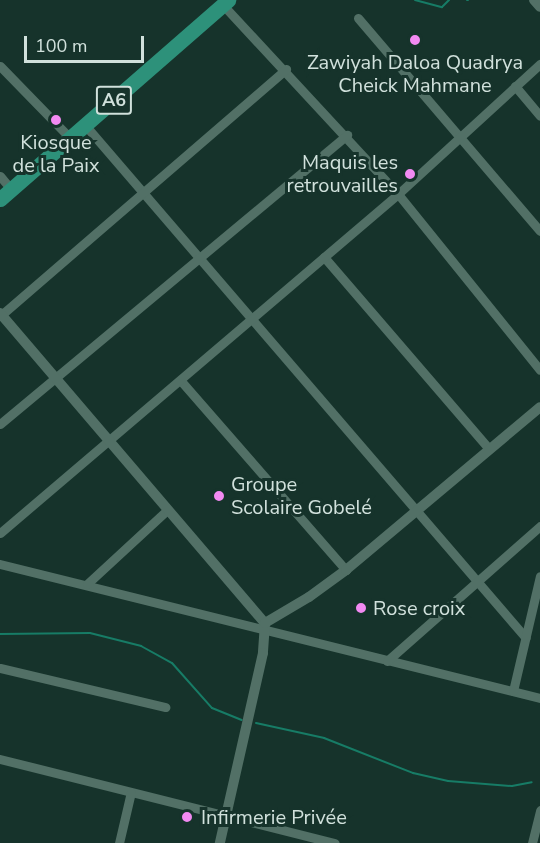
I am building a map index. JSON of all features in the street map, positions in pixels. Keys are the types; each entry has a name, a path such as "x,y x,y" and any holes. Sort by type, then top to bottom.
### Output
{"highway":[{"name":"A6","path":"6,194 225,2"}],"street":[{"path":"534,0 540,7"},
{"path":"225,2 398,194 540,370"},
{"path":"358,18 540,231"},
{"path":"0,533 398,194 540,64"},
{"path":"0,66 70,138"},
{"path":"266,628 0,314 286,69"},
{"path":"515,86 540,116"},
{"path":"85,125 144,190 525,638"},
{"path":"0,424 346,135"},
{"path":"0,176 6,194"},
{"path":"324,257 489,449"},
{"path":"181,381 346,570"},
{"path":"220,843 266,628 346,570 540,407"},
{"path":"87,584 166,511"},
{"path":"387,661 540,526"},
{"path":"0,564 266,628 387,661 540,698"},
{"path":"513,691 540,576"},
{"path":"0,668 165,707"},
{"path":"0,759 329,842"},
{"path":"119,843 131,792"},
{"path":"532,843 540,810"}],"waterway":[{"path":"415,0 442,7 449,0"},
{"path":"0,634 90,633 141,646 172,663 212,708 242,720"},
{"path":"256,723 324,738 413,773 448,781 512,786 532,782"}],"place":[{"name":"Zawiyah Daloa Quadrya Cheick Mahmane","path":"415,40"},
{"name":"Kiosque de la Paix","path":"56,120"},
{"name":"Maquis les retrouvailles","path":"410,174"},
{"name":"Groupe Scolaire Gobelé","path":"219,496"},
{"name":"Rose croix","path":"361,608"},
{"name":"Infirmerie Privée","path":"187,817"}]}
